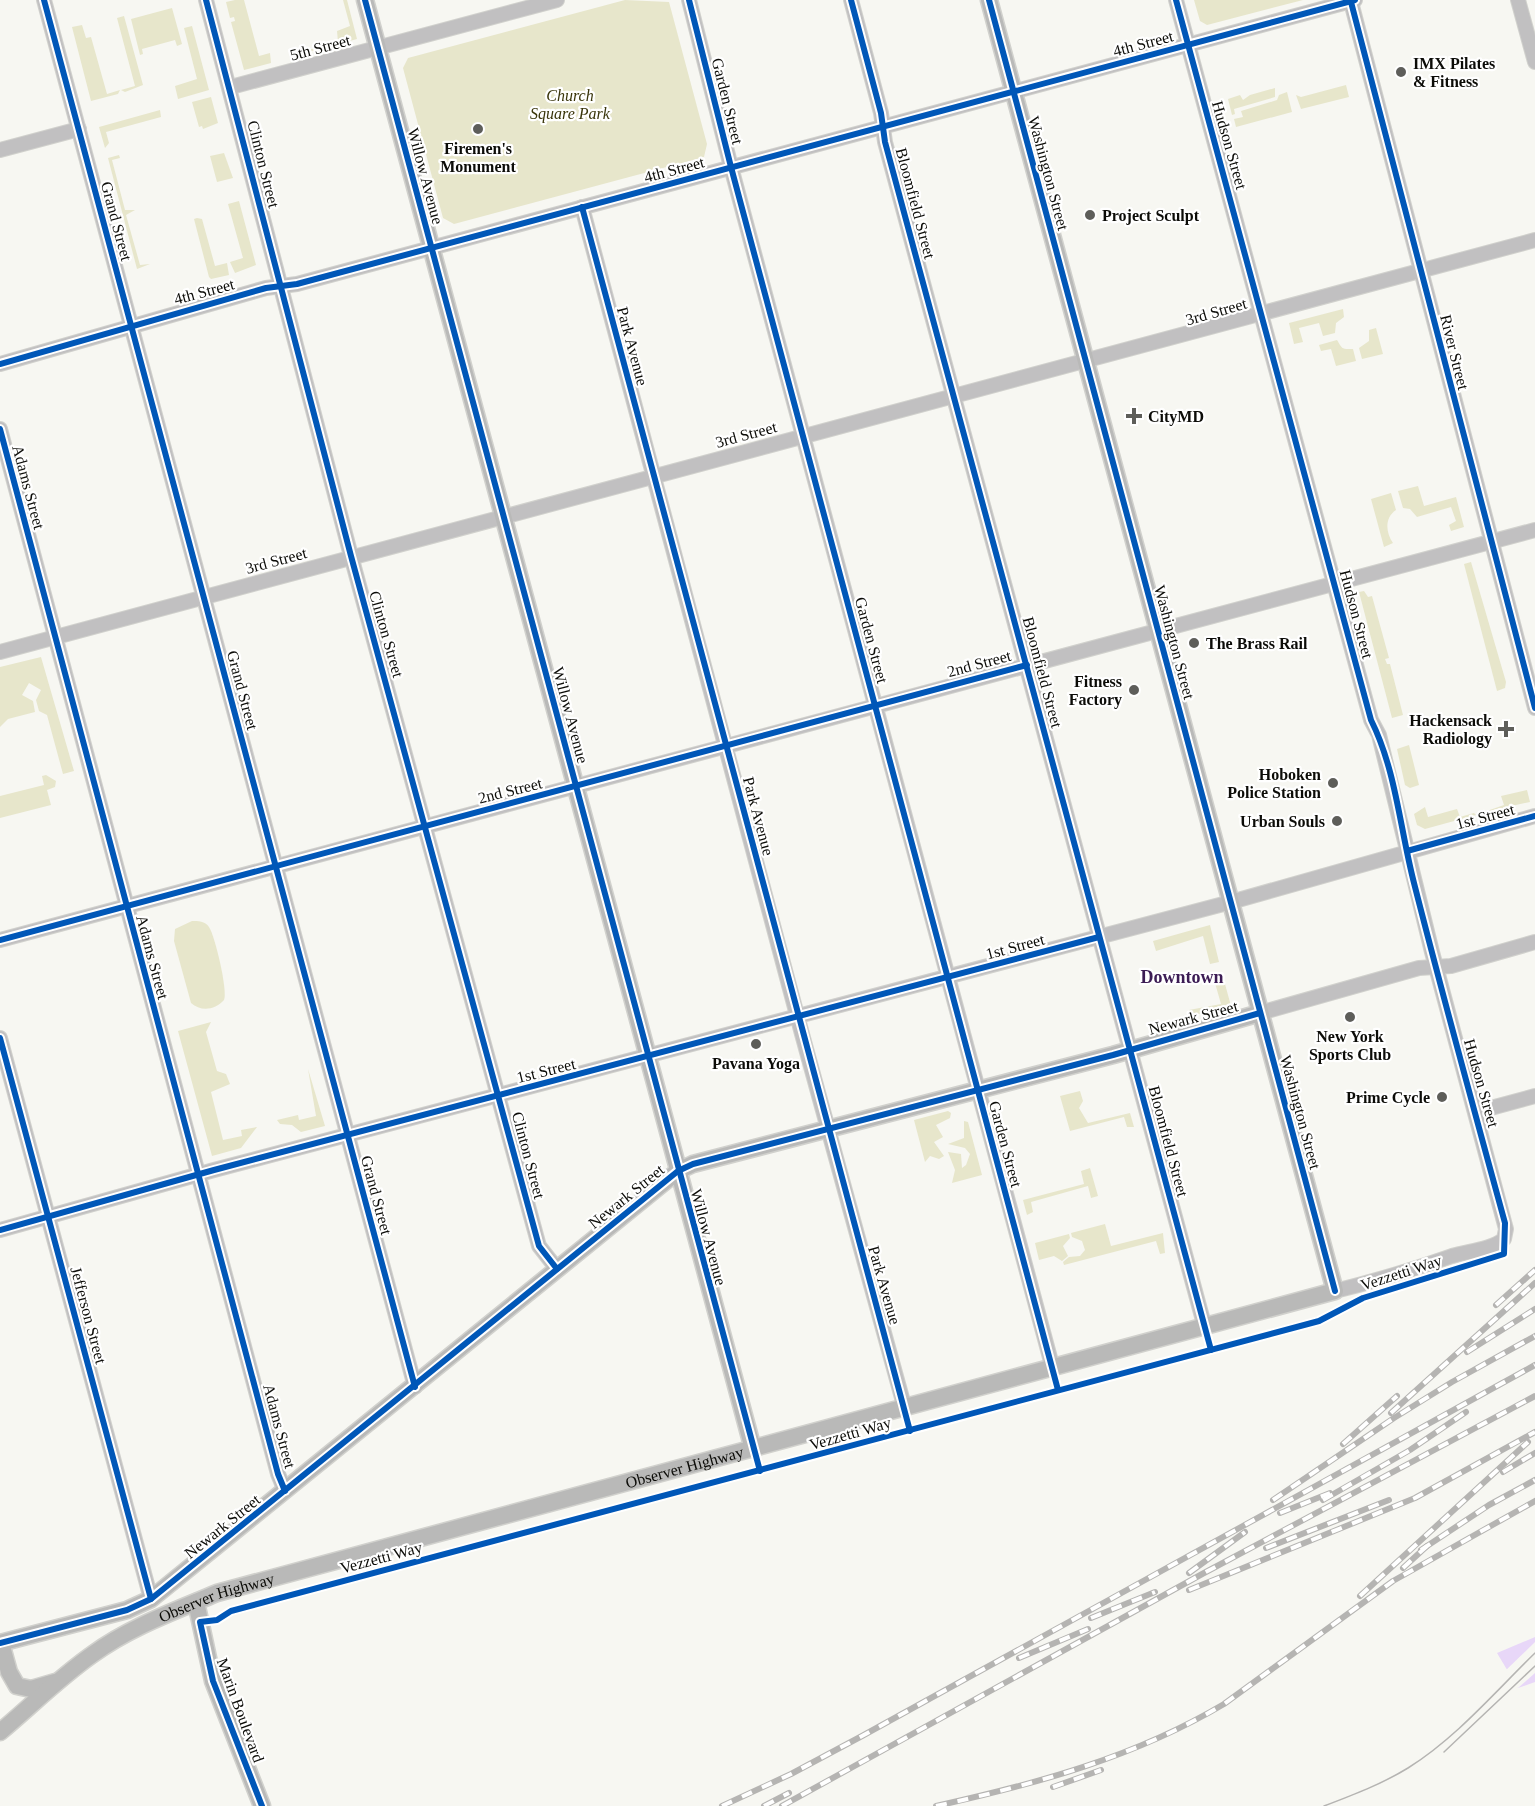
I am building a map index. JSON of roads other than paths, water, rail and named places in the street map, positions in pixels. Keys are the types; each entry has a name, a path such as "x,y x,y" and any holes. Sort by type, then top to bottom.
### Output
{"main road":[{"name":"Willow Avenue","path":"365,0 753,1449"},
{"name":"Washington Street","path":"989,0 1335,1292"},
{"name":"Newark Street","path":"150,1599 678,1172 693,1164 827,1127 978,1090 1260,1012"},
{"name":"Observer Highway","path":"60,1681 109,1644 196,1602 232,1589 1335,1292"},
{"name":"Observer Highway","path":"0,1642 127,1610 150,1599"},
{"name":"Marin Boulevard","path":"196,1602 213,1681 262,1806"},
{"path":"0,1642 17,1686 31,1689 60,1681"},
{"path":"0,1732 60,1681"}],"street":[{"name":"Grand Street","path":"44,0 415,1387"},
{"name":"Clinton Street","path":"206,0 231,87 351,556 500,1095 539,1246 557,1269"},
{"name":"5th Street","path":"231,87 378,49 527,4 556,0"},
{"name":"Garden Street","path":"689,0 730,167 804,435 1053,1369"},
{"name":"Bloomfield Street","path":"851,0 1098,937 1206,1328"},
{"name":"Hudson Street","path":"1176,0 1263,314 1371,720 1378,735 1403,827 1435,966 1476,1112 1506,1236"},
{"path":"1518,0 1535,62"},
{"name":"4th Street","path":"0,364 119,331 130,324 281,285 297,284 1353,1"},
{"name":"River Street","path":"1353,1 1490,542 1535,708"},
{"path":"0,150 79,129"},
{"name":"Park Avenue","path":"582,207 797,1016 905,1409"},
{"name":"3rd Street","path":"0,652 1535,240"},
{"name":"Adams Street","path":"0,429 197,1175 278,1474 285,1491"},
{"name":"2nd Street","path":"0,940 1535,530"},
{"name":"1st Street","path":"0,1230 197,1175 1231,902 1535,816"},
{"name":"Newark Street","path":"1260,1012 1435,966 1451,966 1535,942"},
{"name":"Jefferson Street","path":"0,1038 150,1599"},
{"path":"1476,1112 1535,1096"},
{"name":"Observer Highway","path":"1335,1292 1424,1268 1450,1257 1499,1243 1506,1236"}],"tram line":[{"path":"1324,1806 1388,1779 1426,1756 1474,1714 1535,1653"},
{"path":"1444,1752 1535,1666"}],"railway":[{"path":"1496,1305 1535,1270"},
{"path":"1391,1413 1535,1283"},
{"path":"1467,1352 1535,1309"},
{"path":"1273,1500 1394,1418 1452,1382 1535,1336"},
{"path":"722,1806 791,1774 862,1736 1535,1365"},
{"path":"1343,1444 1397,1396"},
{"path":"782,1806 1204,1573 1535,1396"},
{"path":"1323,1500 1410,1450 1466,1412"},
{"path":"1189,1590 1415,1498 1535,1432"},
{"path":"1360,1596 1528,1442"},
{"path":"1503,1472 1535,1453"},
{"path":"1421,1550 1489,1505 1535,1480"},
{"path":"1280,1513 1330,1493"},
{"path":"1266,1548 1389,1500"},
{"path":"936,1806 1084,1767 1190,1723 1224,1704 1393,1581 1535,1501"},
{"path":"1189,1573 1245,1532"},
{"path":"1403,1568 1427,1546"},
{"path":"1091,1618 1155,1592"},
{"path":"1019,1658 1088,1629"},
{"path":"1053,1787 1101,1770"},
{"path":"764,1806 789,1793"}],"place":[{"name":"IMX Pilates & Fitness","path":"1401,72"},
{"name":"Firemen's Monument","path":"478,129"},
{"name":"Project Sculpt","path":"1090,215"},
{"name":"CityMD","path":"1134,416"},
{"name":"The Brass Rail","path":"1194,643"},
{"name":"Fitness Factory","path":"1134,690"},
{"name":"Hackensack Radiology","path":"1506,729"},
{"name":"Hoboken Police Station","path":"1333,783"},
{"name":"Urban Souls","path":"1337,821"},
{"name":"New York Sports Club","path":"1350,1017"},
{"name":"Pavana Yoga","path":"756,1044"},
{"name":"Prime Cycle","path":"1442,1097"}],"district":[{"name":"Downtown","path":"1182,977"}],"park label":[{"name":"Church Square Park","path":"570,104"}]}
